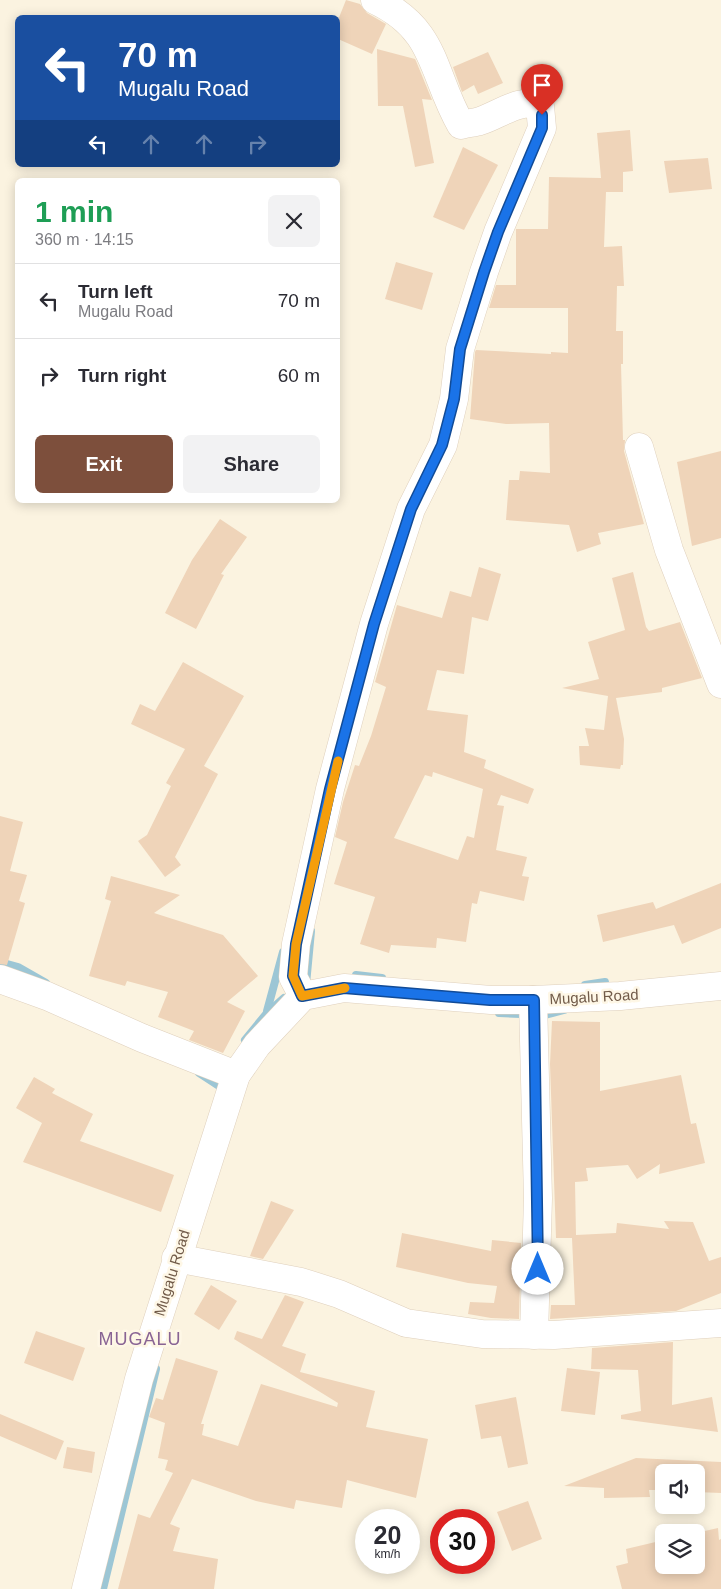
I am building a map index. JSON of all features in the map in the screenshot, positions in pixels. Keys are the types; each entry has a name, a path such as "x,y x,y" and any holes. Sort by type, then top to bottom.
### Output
{"street":[{"path":"302,996 293,976 296,944 330,789 374,624 411,509 442,445 454,399 460,349 484,272 498,232 542,128 540,106 532,102 512,107 480,121 461,125 451,107 430,49 413,25 388,6 375,0"},
{"path":"638,447 669,550 721,684"},
{"path":"0,979 47,996 142,1038 236,1075"},
{"name":"Mugalu Road","path":"86,1589 139,1378 236,1075 257,1045 302,996 344,988 490,1000 534,1000 620,996 721,986"},
{"path":"534,1000 538,1198 534,1335"},
{"path":"176,1258 301,1282 338,1294 406,1323 482,1334 534,1335 676,1328 721,1323"}],"building":[{"path":"346,0 360,4 367,13 386,24 372,54 340,40 340,15"},
{"path":"377,49 415,59 416,61 432,100 422,99 434,163 415,167 403,106 378,106"},
{"path":"488,52 503,83 478,94 474,85 462,92 453,67"},
{"path":"630,130 633,171 623,172 623,192 606,192 604,247 622,246 624,286 617,286 616,331 623,331 623,364 621,364 623,440 625,440 624,451 644,524 598,533 601,544 577,552 569,525 506,520 509,480 519,480 520,471 550,473 549,423 506,424 470,419 475,352 476,350 551,354 551,352 568,353 568,308 489,308 496,285 516,285 516,229 548,229 549,177 601,178 597,133"},
{"path":"463,147 498,165 464,230 433,217"},
{"path":"708,158 712,189 669,193 664,161"},
{"path":"396,262 433,273 422,310 385,299"},
{"path":"721,451 721,538 692,546 677,462"},
{"path":"220,519 247,537 221,574 224,575 196,629 165,613 192,560"},
{"path":"479,567 501,574 488,621 472,617 464,674 437,670 427,710 468,715 464,752 486,760 484,768 534,789 528,804 501,795 497,805 504,806 496,850 527,857 522,876 529,877 524,901 480,891 477,904 472,903 466,942 437,938 436,948 391,945 389,953 360,944 375,897 334,884 347,842 335,837 343,802 355,765 359,766 371,736 386,687 375,682 397,605 442,618 450,591 471,597","holes":["433,772 483,789 474,838 467,836 458,860 394,838 425,775 432,777"]},
{"path":"633,572 646,627 649,631 680,622 702,678 662,688 662,692 616,698 624,739 623,765 621,765 620,769 580,765 579,746 589,746 585,728 604,730 608,696 562,688 599,679 588,642 625,630 612,578"},
{"path":"183,662 244,696 204,766 218,774 175,857 181,865 165,877 138,841 147,835 171,786 166,783 185,749 131,724 140,704 155,711"},
{"path":"0,816 23,822 10,871 27,875 19,901 25,903 7,965 0,964"},
{"path":"111,876 180,895 154,913 223,935 258,976 227,1002 245,1011 223,1053 189,1040 194,1031 158,1017 168,992 127,981 125,986 89,976 111,901 105,899"},
{"path":"721,883 721,928 682,944 674,925 603,942 597,915 653,902 656,909"},
{"path":"552,1021 600,1022 600,1091 681,1075 691,1124 696,1123 705,1163 659,1174 660,1164 637,1179 628,1165 586,1168 588,1181 575,1182 576,1235 616,1233 617,1223 669,1229 664,1221 693,1222 709,1261 721,1257 721,1293 676,1311 550,1319 551,1305 575,1305 572,1238 556,1238 550,1064"},
{"path":"34,1077 55,1089 52,1093 93,1114 80,1141 174,1175 161,1212 23,1162 42,1123 16,1108"},
{"path":"271,1201 294,1210 263,1259 250,1256"},
{"path":"402,1233 491,1251 492,1240 521,1243 519,1319 491,1318 468,1314 470,1302 494,1303 497,1286 468,1283 396,1267"},
{"path":"211,1285 237,1301 219,1330 194,1314"},
{"path":"285,1295 304,1302 282,1346 306,1354 300,1372 375,1391 366,1427 428,1439 416,1498 347,1480 342,1508 296,1500 294,1509 256,1501 192,1479 170,1524 180,1528 173,1551 218,1559 214,1589 118,1589 138,1514 150,1518 173,1473 165,1470 168,1460 158,1458 165,1423 149,1417 156,1398 163,1400 176,1358 218,1371 201,1424 204,1424 202,1435 238,1446 261,1384 337,1407 338,1403 234,1339 237,1331 262,1339"},
{"path":"36,1331 85,1348 73,1381 24,1363"},
{"path":"673,1342 672,1405 712,1397 718,1432 621,1419 621,1415 641,1411 638,1370 591,1369 592,1348"},
{"path":"567,1368 600,1372 595,1415 561,1411"},
{"path":"516,1397 528,1464 508,1468 501,1436 481,1439 475,1405"},
{"path":"0,1414 64,1441 56,1460 0,1436"},
{"path":"67,1447 95,1452 92,1473 63,1468"},
{"path":"636,1458 721,1462 721,1493 705,1492 705,1464 655,1464 655,1490 649,1490 650,1497 604,1498 604,1488 564,1486"},
{"path":"528,1501 542,1539 512,1551 497,1512"},
{"path":"718,1528 719,1540 721,1539 721,1589 622,1589 616,1566 628,1563 626,1549 655,1542 655,1574 705,1574 705,1531"}],"waterway":[{"path":"306,984 311,931"},
{"path":"267,1011 283,952"},
{"path":"0,962 18,967 46,983"},
{"path":"356,975 382,978"},
{"path":"585,985 605,982"},
{"path":"245,1040 267,1013 284,998"},
{"path":"499,1013 545,1015 564,1010"},
{"path":"199,1073 225,1090"},
{"path":"103,1589 156,1369"}],"slow traffic":[{"path":"338,761 330,789 296,944 293,976 302,996 345,988"}],"district":[{"name":"MUGALU","path":"140,1339"}],"route":[{"path":"538,1269 534,1000 490,1000 400,991 344,988 302,996 293,976 296,944 330,789 374,624 411,509 442,445 454,399 460,349 498,232 534,151 542,128 542,115"}]}
